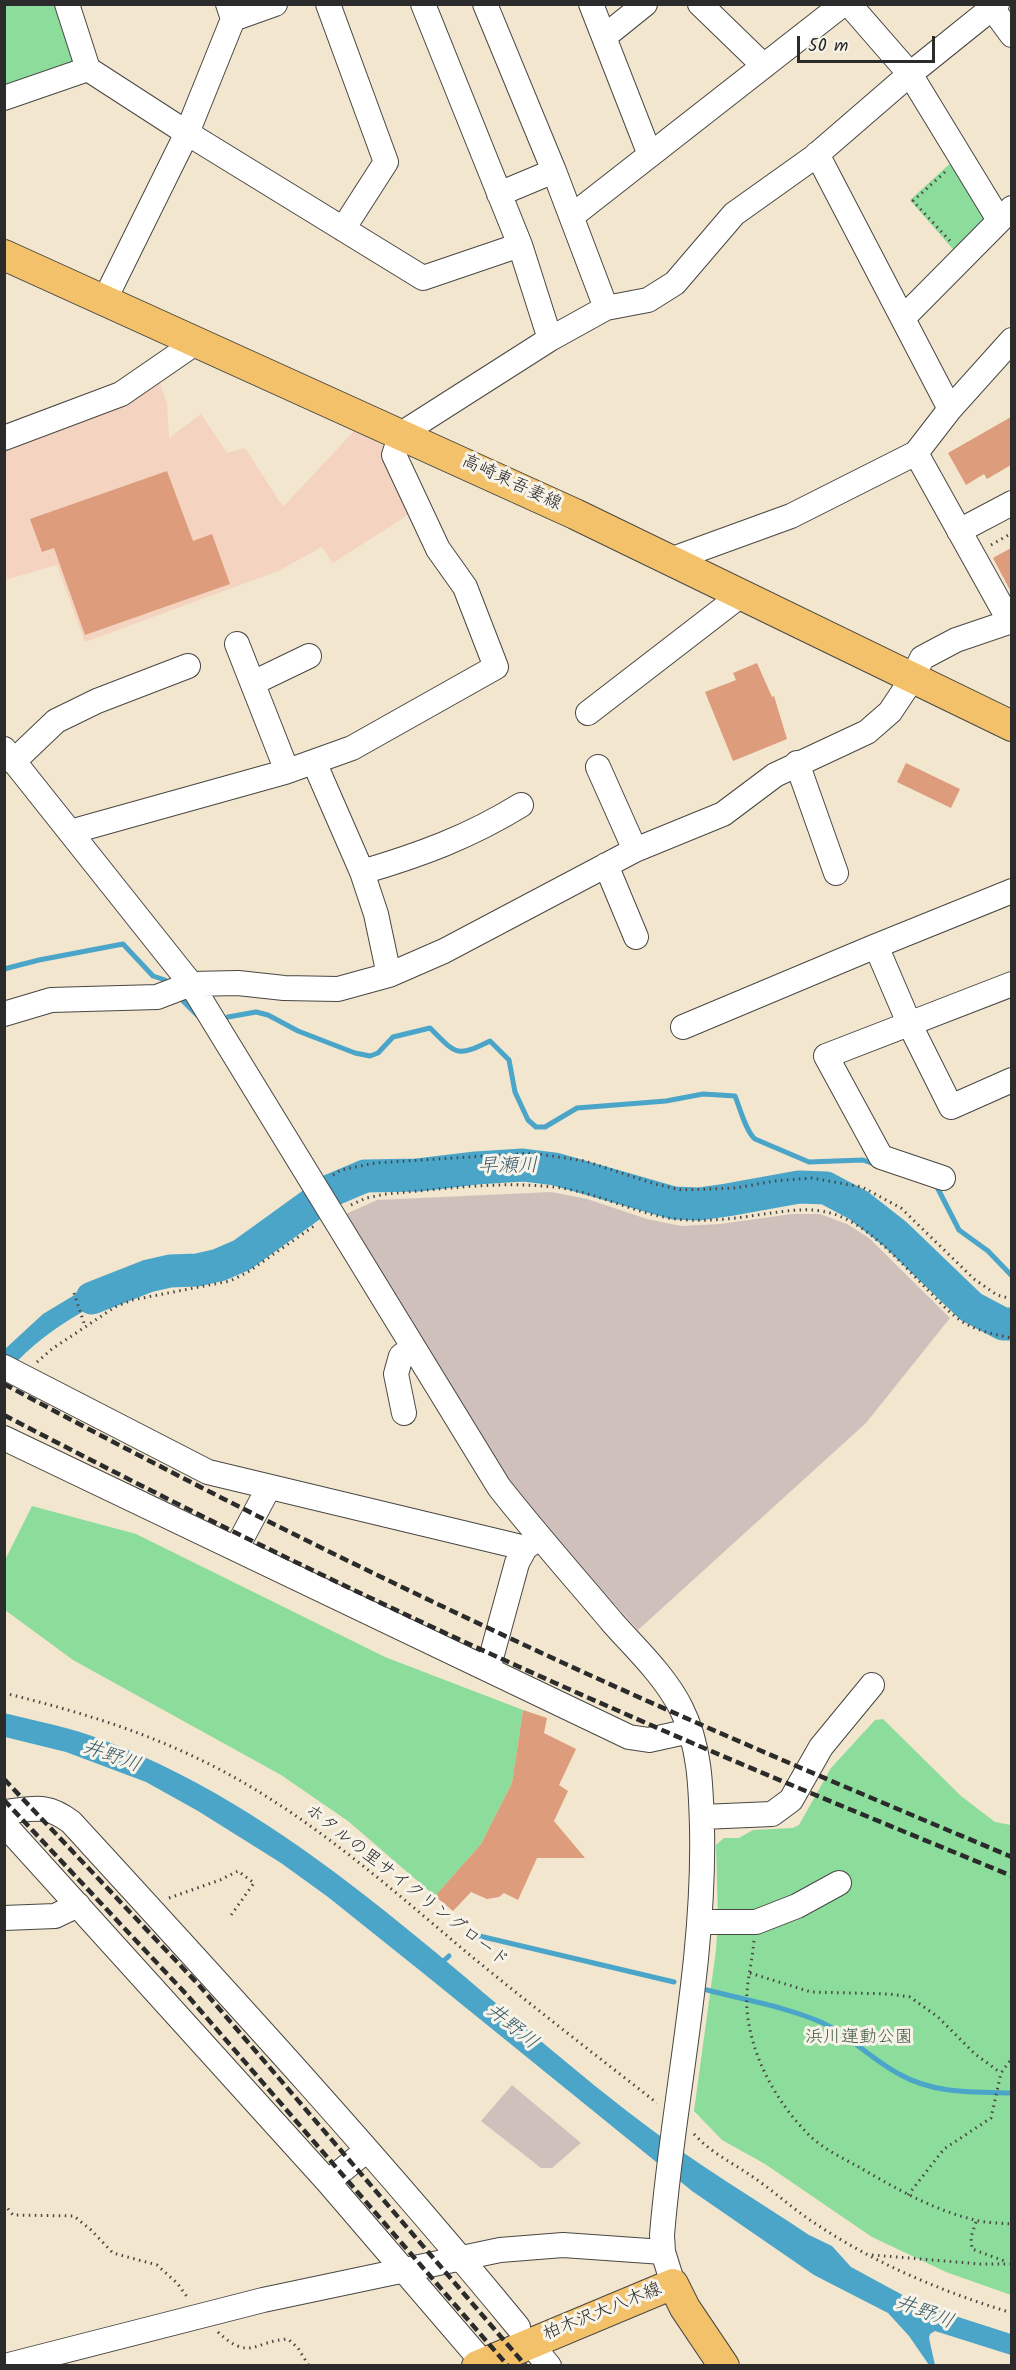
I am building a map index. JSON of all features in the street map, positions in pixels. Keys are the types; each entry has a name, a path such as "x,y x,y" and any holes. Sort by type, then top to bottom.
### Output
{"main road":[{"name":"高崎東吾妻線","path":"4,255 198,341 575,514 1011,726"},
{"name":"柏木沢大八木線","path":"482,2365 673,2284 683,2304 724,2366"}],"street":[{"path":"67,4 88,69 187,133 423,278 520,245"},
{"path":"105,299 187,133 231,12 275,4"},
{"path":"328,4 386,162 343,228"},
{"path":"423,4 520,245 550,339"},
{"path":"485,4 572,216 606,308"},
{"path":"591,4 650,155"},
{"path":"604,37 645,4"},
{"path":"700,4 764,66"},
{"path":"572,216 843,4"},
{"path":"849,4 910,74 961,157 1005,214 903,318"},
{"path":"70,832 287,771 352,748 496,667 465,587 438,549 394,455 401,434 550,339 606,308 648,300 675,283 734,214 817,154 993,6 1011,35"},
{"path":"4,98 88,69"},
{"path":"817,154 950,409"},
{"path":"499,194 554,171"},
{"path":"670,560 791,516 916,453 950,409 1011,340"},
{"path":"4,438 121,394 198,341"},
{"path":"4,1014 51,1000 157,997 191,984 238,983 284,988 338,989 389,975 444,951 635,850 723,814 775,775 867,732 890,712 912,679 922,658 956,640 1011,622 916,453"},
{"path":"959,531 1011,503"},
{"path":"588,713 741,595"},
{"path":"237,644 287,771"},
{"path":"253,682 309,656"},
{"path":"188,666 97,701 56,721 9,755 191,984 314,1188 333,1212 532,1543 665,1682 682,1711 698,1763 703,1875 701,1922 662,2235 663,2252 673,2284"},
{"path":"314,762 362,872 376,914 389,975"},
{"path":"797,763 836,873"},
{"path":"597,767 635,850"},
{"path":"362,872 413,857 486,827 521,805"},
{"path":"606,865 636,936"},
{"path":"683,1027 1011,891"},
{"path":"876,946 909,1023 951,1107 1011,1080"},
{"path":"943,1178 882,1157 826,1056 1011,984"},
{"path":"404,1413 396,1374 401,1356 413,1348"},
{"path":"19,1368 208,1472 532,1543"},
{"path":"4,1438 629,1737 649,1740 690,1731"},
{"path":"236,1549 269,1487"},
{"path":"488,1669 516,1563 532,1543"},
{"path":"702,1817 772,1814 790,1800 821,1747 872,1685"},
{"path":"4,1812 45,1808 59,1813 71,1822 219,1982 461,2257 532,2345"},
{"path":"4,1824 328,2181 482,2365"},
{"path":"701,1922 756,1922 797,1906 839,1883"},
{"path":"4,1918 55,1916 78,1905"},
{"path":"328,2181 367,2150"},
{"path":"15,2364 263,2300 500,2250 563,2246 663,2252"}],"path":[{"path":"961,157 913,201 964,256"},
{"path":"314,1188 341,1170 375,1162 532,1153 585,1161 655,1184 682,1190 736,1188 774,1181 812,1178 862,1186 901,1208 974,1279 997,1295 1011,1299"},
{"path":"19,1368 51,1349 84,1323 132,1300 230,1281 248,1272 333,1212 366,1198 386,1194 513,1185 565,1189 681,1220 721,1219 798,1208 814,1209 844,1218 877,1240 952,1314 967,1325 983,1332 1011,1338"},
{"path":"75,1295 84,1323"},
{"name":"ホタルの里サイクリングロード","path":"4,1693 77,1711 147,1735 220,1770 261,1794 331,1841 712,2151 754,2177 816,2224 915,2278 970,2300 1011,2313"},
{"path":"148,1906 220,1880 238,1871 254,1883 229,1918"},
{"path":"756,1922 747,2010 765,2076 784,2107 810,2136 836,2154 908,2195 976,2221 1011,2224"},
{"path":"750,1973 811,1992 890,1994 910,1997 938,2017 975,2054 1001,2073"},
{"path":"908,2195 944,2149 991,2118 1001,2073 1011,2058"},
{"path":"4,2204 13,2215 74,2216 92,2230 113,2253 157,2265 177,2283 201,2316 238,2348 248,2349 288,2339 298,2348 309,2366"},
{"path":"870,2255 980,2264 1011,2264 972,2249 971,2237 976,2221"}],"shaded area":[{"path":"159,380 167,403 169,438 201,414 227,453 245,448 283,507 355,430 389,448 414,511 333,563 322,547 278,571 85,642 57,565 5,580 5,445"},
{"path":"551,1192 587,1199 647,1219 681,1226 720,1224 792,1214 820,1214 847,1224 869,1238 950,1318 866,1423 638,1630 573,1559 501,1470 346,1214 377,1200"},
{"path":"512,2085 581,2143 552,2168 541,2168 481,2121"}],"green space":[{"path":"5,5 57,5 76,58 71,67 5,91"},
{"path":"955,159 989,215 958,255 910,200"},
{"path":"32,1506 136,1534 385,1657 523,1710 512,1783 481,1844 435,1896 348,1821 281,1775 73,1660 5,1610 5,1560"},
{"name":"浜川運動公園","path":"883,1719 961,1796 995,1822 1011,1825 1011,2295 946,2272 872,2237 765,2164 722,2140 694,2111 716,1950 718,1920 716,1845 724,1838 739,1838 753,1830 793,1828 799,1825 831,1768 875,1720"}],"water":[{"path":"131,1267 134,1288 64,1323 18,1360 5,1375 5,1349 43,1314 101,1279"},
{"name":"井野川","path":"4,1713 67,1728 103,1740 179,1773 250,1814 319,1861 386,1912 579,2073 664,2139 809,2235 832,2246 851,2267 921,2305 1011,2334 1011,2355 935,2331 930,2334 929,2338 935,2365 929,2365 909,2336 888,2313 814,2275 692,2191 328,1897 281,1863 198,1811 146,1782 66,1752 5,1737"}],"building":[{"path":"1011,417 1011,465 987,479 984,474 966,485 948,453"},
{"path":"167,471 193,541 212,534 230,584 85,635 54,548 42,552 30,519"},
{"path":"1011,548 1011,592 993,558"},
{"path":"757,663 772,697 774,696 787,739 733,761 705,692 736,680 733,673"},
{"path":"906,763 960,789 951,808 897,782"},
{"path":"523,1710 547,1718 544,1733 576,1749 559,1785 568,1791 554,1821 585,1858 537,1858 518,1900 504,1893 499,1897 487,1899 471,1892 453,1911 435,1896 481,1844 512,1783"}],"waterway":[{"path":"4,969 123,944 153,976 165,980"},
{"path":"183,1001 199,1017"},
{"path":"228,1017 256,1012 268,1015 298,1031 355,1053 370,1056 378,1053 393,1037 430,1028 457,1051 470,1050 490,1041 509,1060 515,1092 528,1120 536,1127 545,1127 577,1108 666,1101 703,1094 735,1096 746,1125 755,1139 809,1162 863,1160 877,1165"},
{"name":"早瀬川","path":"92,1298 148,1276 170,1271 197,1270 219,1265 242,1255 332,1190 365,1176 418,1175 523,1165 555,1169 674,1203 699,1204 799,1187 826,1188 858,1205 895,1234 971,1307 1003,1324 1012,1324"},
{"path":"936,1185 959,1230 988,1251 1012,1276"},
{"path":"471,1934 674,1982"},
{"path":"439,1965 449,1956"},
{"path":"707,1990 780,2008 823,2023 912,2081 954,2091 1012,2093"}],"railway":[{"path":"4,1384 243,1508 484,1626 680,1716 1012,1857"},
{"path":"4,1415 233,1532 465,1642 718,1754 1012,1876"},
{"path":"4,1779 198,1984 526,2366"},
{"path":"4,1800 187,1995 508,2366"}]}
